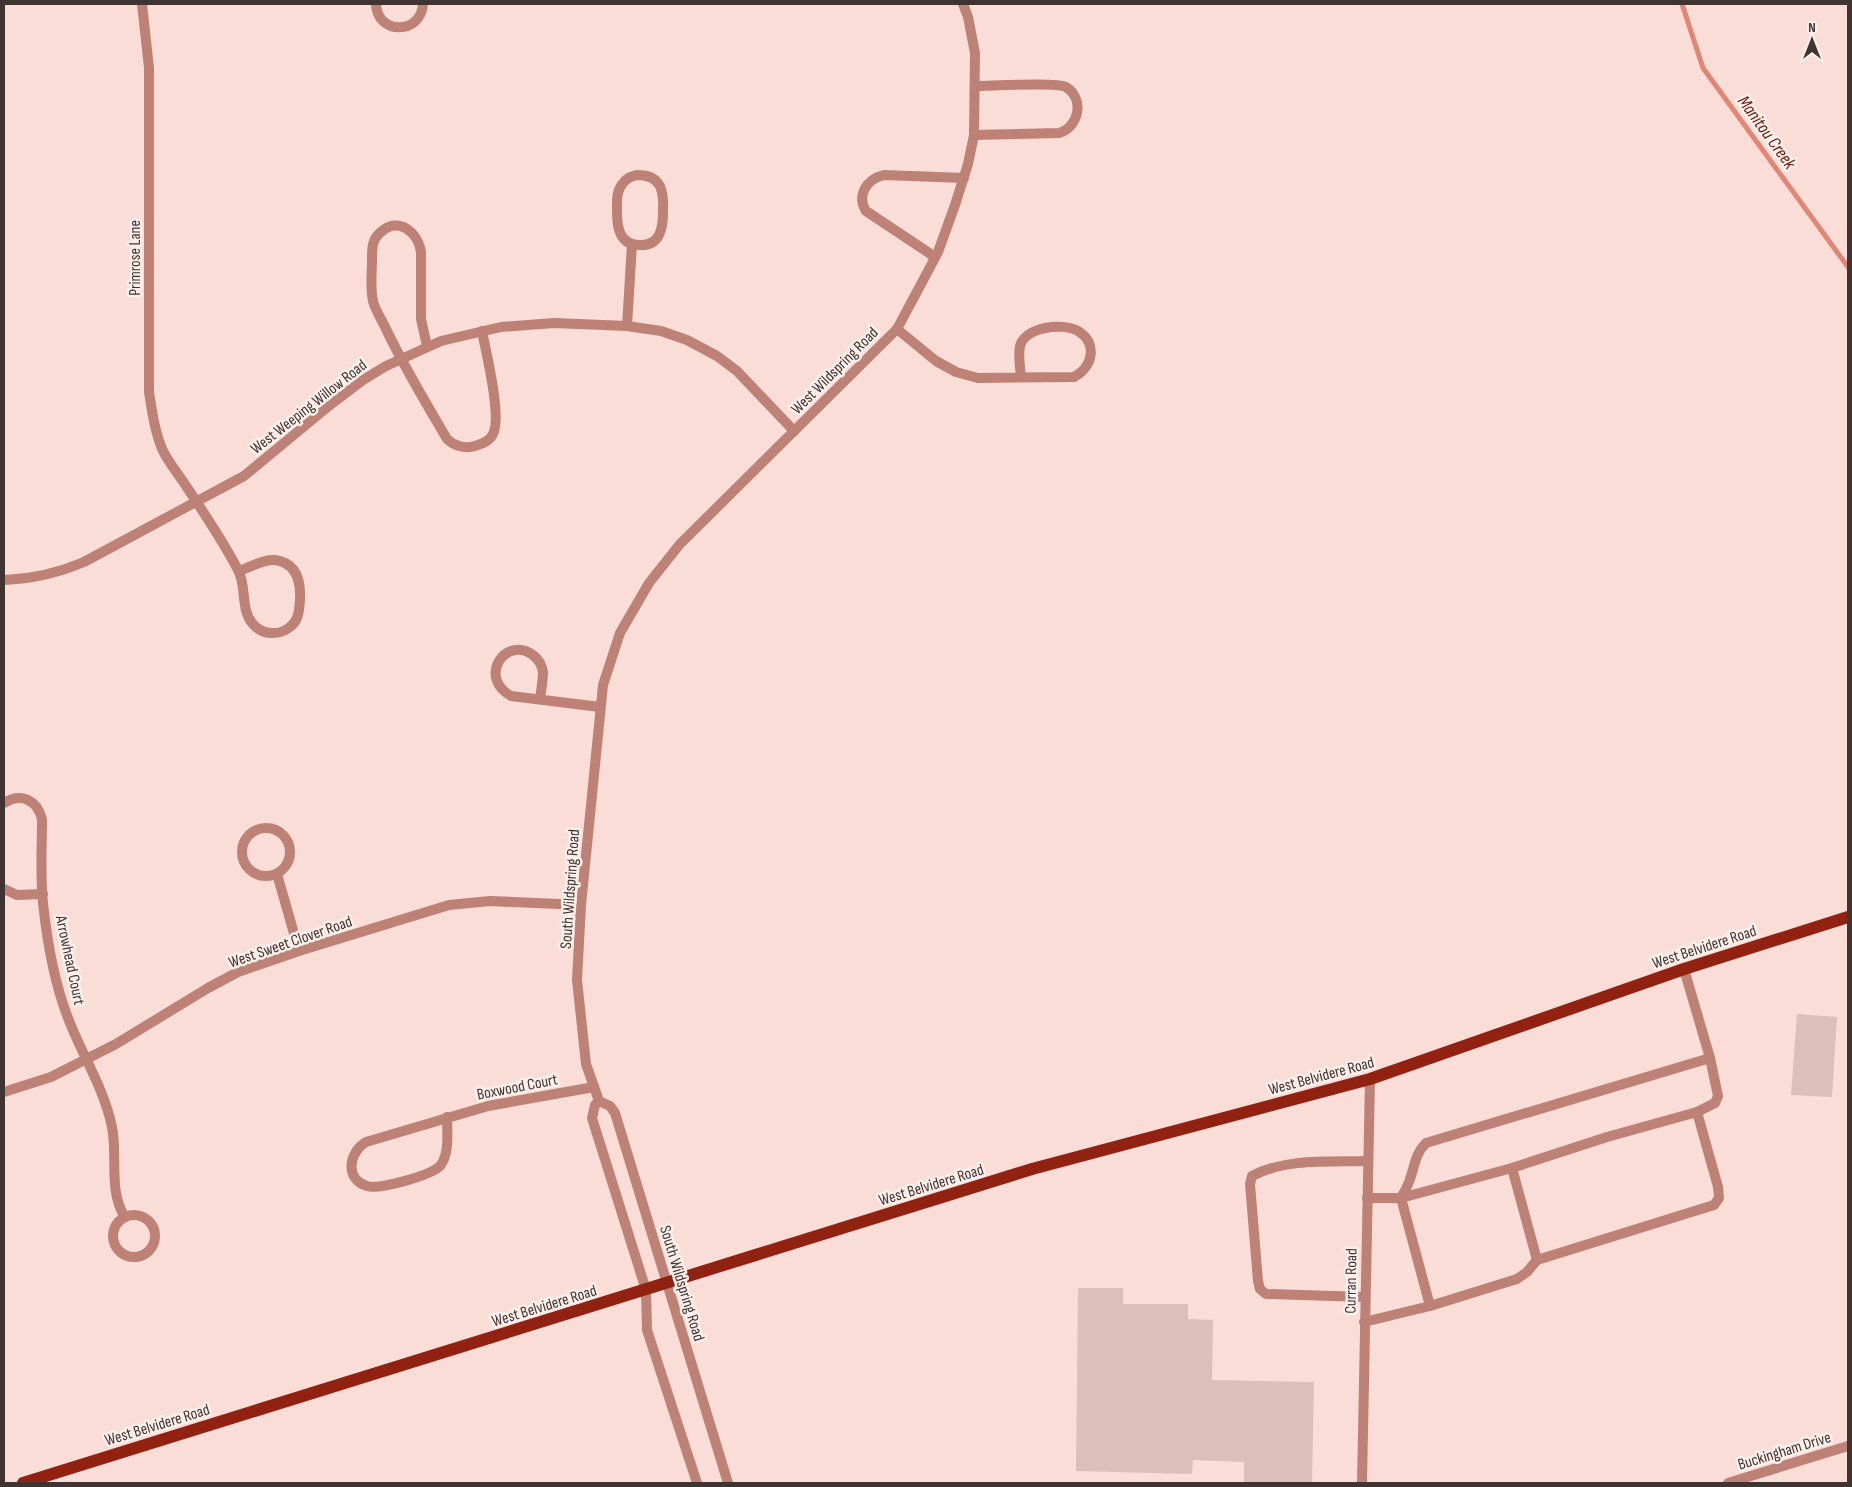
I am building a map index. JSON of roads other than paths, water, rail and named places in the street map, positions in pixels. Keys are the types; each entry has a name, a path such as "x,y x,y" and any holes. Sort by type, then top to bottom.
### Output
{"main road":[{"name":"West Belvidere Road","path":"22,1483 1032,1169 1370,1079 1684,969 1848,917"}],"street":[{"name":"Primrose Lane","path":"142,4 149,68 149,392 154,421 163,451 239,571"},
{"path":"376,4 376,10 381,20 388,25 402,28 416,20 421,14 423,4"},
{"name":"West Wildspring Road","path":"600,707 603,684 620,633 649,583 680,544 897,329 935,257 964,178 974,135 976,86 974,44 968,16 963,4"},
{"path":"974,135 1058,133 1067,129 1074,122 1078,107 1073,93 1060,85 976,86"},
{"path":"644,175 652,177 662,189 664,202 663,228 654,241 647,244 632,244 626,240 618,228 618,195 624,182 630,177 644,175"},
{"path":"935,257 866,211 862,204 863,191 872,180 884,175 964,178"},
{"path":"427,346 421,319 421,252 418,242 408,228 400,226 389,227 379,234 373,242 371,278 373,302 400,359 447,439 456,446 468,448 478,446 491,437 496,424 495,406 482,331"},
{"path":"627,326 632,244"},
{"name":"West Weeping Willow Road","path":"4,580 35,578 84,562 244,476 363,380 400,359 441,340 501,327 554,323 627,326 661,331 678,337 717,356 737,372 794,431"},
{"path":"897,329 936,361 956,372 978,378 1069,378 1080,374 1089,364 1090,351 1086,340 1081,333 1071,328 1037,330 1028,335 1020,345 1021,377"},
{"path":"273,560 284,563 292,568 297,574 300,587 300,610 292,626 277,634 268,634 253,625 248,617 239,571 273,560"},
{"path":"540,699 543,672 537,658 523,650 516,650 502,657 495,671 495,679 498,686 511,696 600,707"},
{"name":"South Wildspring Road","path":"600,707 581,905 578,980 586,1064 599,1101 610,1106 614,1111 728,1483"},
{"name":"Arrowhead Court","path":"4,803 10,799 25,798 32,801 41,813 43,894 53,966 68,1018 102,1090 112,1129 116,1189 120,1208 125,1217"},
{"path":"272,829 280,832 286,838 290,854 288,862 284,869 277,874 262,876 254,873 244,862 242,847 245,840 256,830 272,829"},
{"path":"277,874 299,951"},
{"path":"4,889 16,895 43,894"},
{"name":"West Sweet Clover Road","path":"4,1092 51,1077 87,1059 238,972 299,951 449,905 490,902 581,905"},
{"path":"1367,1198 1401,1198 1512,1168 1607,1137 1697,1112 1715,1104 1718,1096 1710,1058 1684,969"},
{"path":"1430,1306 1401,1198 1409,1182 1413,1164 1419,1150 1426,1142 1501,1122 1710,1058"},
{"name":"Curran Road","path":"1362,1483 1370,1079"},
{"name":"Boxwood Court","path":"447,1117 445,1156 440,1166 430,1172 379,1188 368,1187 360,1183 354,1176 352,1157 358,1147 366,1142 447,1117 521,1099 594,1087"},
{"path":"599,1101 595,1105 592,1118 646,1290 647,1330 697,1483"},
{"path":"1364,1322 1430,1306 1517,1278 1527,1272 1537,1260 1714,1205 1719,1198 1718,1187 1697,1112"},
{"path":"1365,1297 1266,1294 1260,1289 1250,1184 1252,1176 1261,1171 1295,1164 1367,1161"},
{"path":"1512,1168 1537,1260"},
{"path":"138,1215 145,1218 154,1228 155,1241 152,1248 142,1256 128,1256 116,1248 114,1241 115,1227 125,1217 138,1215"},
{"name":"Buckingham Drive","path":"1728,1483 1848,1446"}],"waterway":[{"name":"Manitou Creek","path":"1682,4 1703,68 1848,267"}]}
